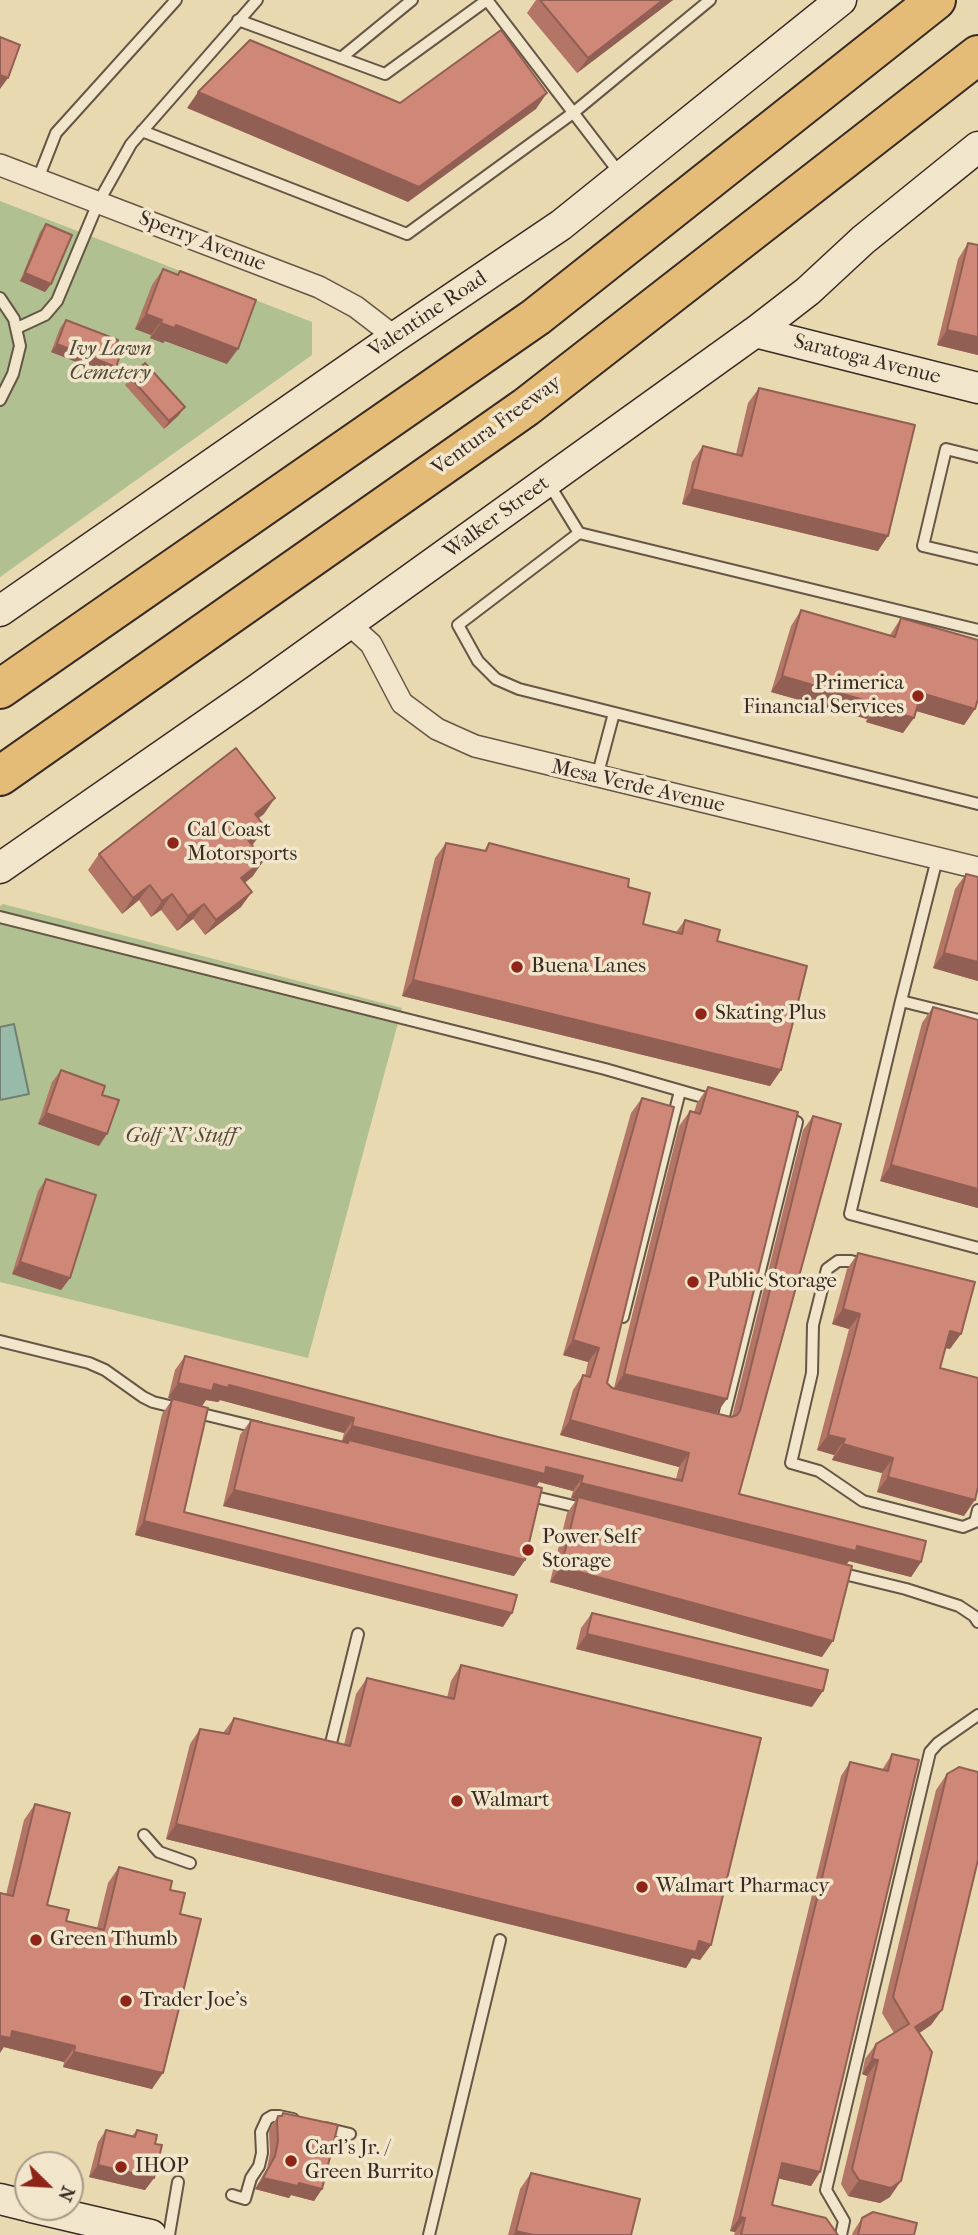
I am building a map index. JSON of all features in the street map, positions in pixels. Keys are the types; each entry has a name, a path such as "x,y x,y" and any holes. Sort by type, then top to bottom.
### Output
{"highway":[{"path":"0,689 536,317 936,0"},
{"name":"Ventura Freeway","path":"0,776 526,407 978,55"}],"street":[{"name":"Valentine Road","path":"0,611 561,225 841,0"},
{"name":"Walker Street","path":"0,868 349,624 755,332 808,291 863,240 978,147"},
{"name":"Sperry Avenue","path":"0,164 319,287 356,307 395,337"},
{"name":"Saratoga Avenue","path":"755,332 978,388"},
{"name":"Mesa Verde Avenue","path":"349,624 371,644 402,703 437,729 475,746 978,868"},
{"path":"84,2220 150,2235"}],"lane":[{"path":"38,179 55,133 177,0"},
{"path":"17,328 45,315 55,305 98,203 131,144 257,0"},
{"path":"341,58 412,0"},
{"path":"238,20 385,74 487,0 622,177"},
{"path":"142,131 407,234 573,113 710,0"},
{"path":"0,298 17,328 20,346 13,374 0,400"},
{"path":"978,457 946,449 923,546 978,559"},
{"path":"547,482 579,533 978,630"},
{"path":"579,533 458,625 478,661 496,679 519,689 978,804"},
{"path":"597,777 614,713"},
{"path":"937,859 850,1214 978,1248"},
{"path":"0,917 605,1069 719,1101"},
{"path":"901,1001 978,1020"},
{"path":"620,1329 680,1091"},
{"path":"708,1421 722,1424 797,1122 771,1115"},
{"path":"876,1268 851,1261 838,1261 827,1269 813,1325 812,1373 791,1463 820,1471 863,1501 963,1527 975,1522 978,1510"},
{"path":"0,1341 89,1363 105,1370 153,1402 271,1431"},
{"path":"514,1492 596,1512"},
{"path":"825,1569 906,1589 959,1606 978,1622"},
{"path":"331,1743 358,1634"},
{"path":"841,2235 844,2221 826,2190 930,1752 938,1743 978,1715"},
{"path":"144,1835 159,1852 190,1863"},
{"path":"429,2235 500,1940"},
{"path":"232,2195 245,2199 251,2178 259,2166 262,2153 261,2132 267,2119 279,2116 303,2122"},
{"path":"314,2125 350,2134"},
{"path":"169,2235 178,2182"}],"green space":[{"name":"Ivy Lawn Cemetery","path":"0,201 312,322 312,355 0,577"},
{"name":"Golf 'N' Stuff","path":"3,904 402,1008 308,1358 0,1282 0,906"}],"shaded area":[{"path":"14,1024 29,1094 0,1100 0,1027"}],"building":[{"path":"540,0 663,0 588,58"},
{"path":"501,30 547,93 419,187 198,92 250,40 400,103"},
{"path":"0,37 20,45 8,78 0,75"},
{"path":"46,224 72,235 51,284 25,273"},
{"path":"968,243 978,245 978,337 947,330"},
{"path":"163,269 178,275 180,271 256,300 238,349 176,325 174,328 146,314"},
{"path":"66,320 118,340 115,348 122,350 116,367 57,344"},
{"path":"145,363 185,407 169,421 130,377"},
{"path":"759,388 915,425 888,536 692,489 703,446 742,456"},
{"path":"801,610 895,637 901,618 978,640 978,699 975,709 921,693 914,718 877,707 877,704 782,676"},
{"path":"236,748 275,798 255,814 265,827 248,840 264,860 241,878 252,892 216,920 204,904 188,916 172,894 162,901 150,885 133,898 99,854"},
{"path":"446,843 486,851 489,843 629,879 628,887 650,893 643,924 682,934 685,920 720,930 717,941 807,966 781,1070 413,980"},
{"path":"966,874 978,877 978,962 944,953"},
{"path":"933,1007 978,1020 978,1189 891,1165"},
{"path":"61,1070 105,1086 102,1095 119,1100 107,1134 46,1113"},
{"path":"708,1087 798,1112 727,1399 624,1374 690,1111 700,1114"},
{"path":"642,1098 674,1107 607,1383 612,1388 731,1417 737,1415 813,1116 841,1124 739,1494 926,1541 921,1562 857,1546 856,1551 581,1483 583,1476 546,1467 545,1474 352,1426 354,1418 229,1385 228,1388 214,1384 212,1391 178,1383 185,1356 502,1438 682,1481 689,1453 570,1420 583,1375 590,1377 599,1348 573,1340"},
{"path":"46,1179 96,1195 70,1278 20,1262"},
{"path":"858,1253 975,1282 961,1334 950,1331 940,1368 978,1378 978,1487 975,1500 888,1477 893,1458 843,1444 845,1439 828,1435 860,1314 843,1309"},
{"path":"174,1399 208,1408 184,1512 517,1595 512,1613 144,1521"},
{"path":"251,1420 348,1443 349,1440 542,1488 525,1560 234,1490"},
{"path":"578,1497 852,1566 833,1641 561,1567"},
{"path":"592,1613 828,1670 823,1691 587,1634"},
{"name":"Walmart","path":"461,1665 761,1738 711,1945 699,1941 696,1952 176,1824 200,1729 229,1734 234,1718 350,1746 367,1678 454,1699"},
{"path":"892,1754 919,1760 820,2172 782,2163 772,2205 826,2218 838,2235 741,2235 745,2218 740,2217 850,1762 888,1771"},
{"path":"959,1767 978,1772 978,1860 942,2010 915,2027 932,2052 901,2181 891,2188 859,2180 852,2169 878,2060 872,2059 876,2044 909,2024 893,1997 947,1774"},
{"path":"35,1804 70,1813 47,1905 69,1910 66,1921 104,1930 119,1867 172,1881 170,1890 185,1893 180,1914 201,1919 163,2073 74,2052 75,2046 12,2031 11,2038 0,2036 0,1893 13,1896"},
{"name":"Carl's Jr. / Green Burrito","path":"283,2113 338,2125 322,2189 263,2178 275,2156 278,2141 277,2121 278,2116"},
{"path":"106,2130 135,2137 137,2130 157,2135 155,2144 162,2145 154,2178 98,2165"},
{"path":"531,2173 640,2199 631,2235 533,2235 516,2231"},
{"path":"873,2212 917,2223 914,2235 858,2235 862,2218"}],"place":[{"name":"Primerica Financial Services","path":"918,696"},
{"name":"Cal Coast Motorsports","path":"173,843"},
{"name":"Buena Lanes","path":"517,967"},
{"name":"Skating Plus","path":"701,1014"},
{"name":"Public Storage","path":"693,1282"},
{"name":"Power Self Storage","path":"528,1550"},
{"name":"Walmart","path":"457,1801"},
{"name":"Walmart Pharmacy","path":"642,1887"},
{"name":"Green Thumb","path":"36,1940"},
{"name":"Trader Joe's","path":"126,2001"},
{"name":"Carl's Jr. / Green Burrito","path":"291,2161"},
{"name":"IHOP","path":"121,2167"}]}
